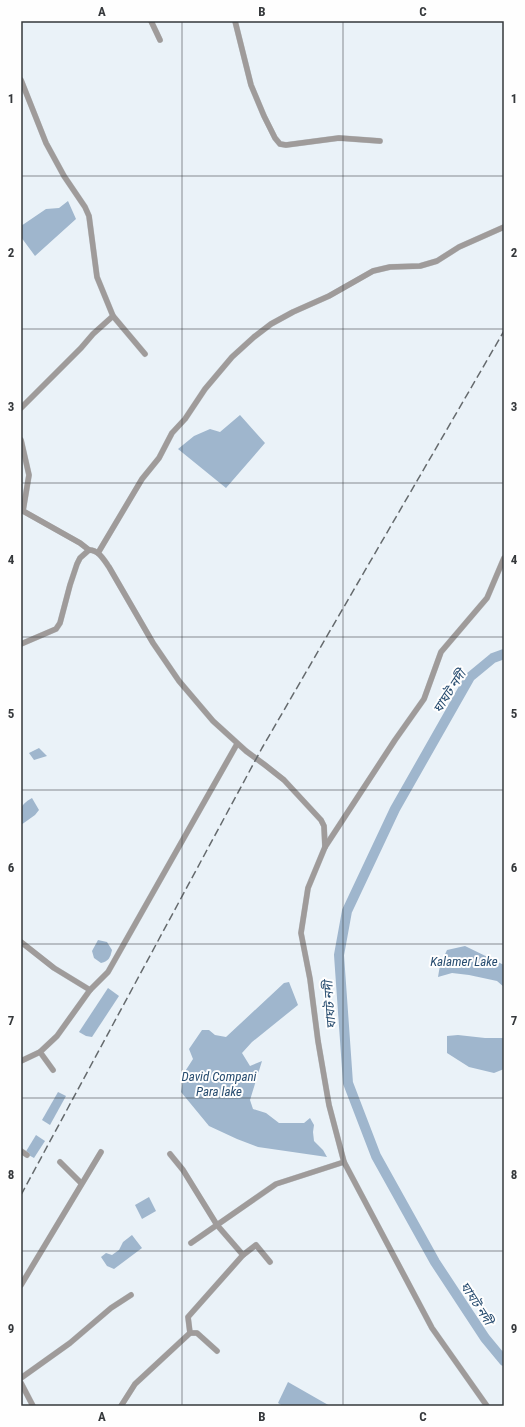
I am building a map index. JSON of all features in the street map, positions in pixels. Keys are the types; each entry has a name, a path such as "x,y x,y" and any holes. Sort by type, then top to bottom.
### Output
{"street":[{"path":"151,21 160,40"},
{"path":"235,21 251,85 264,116 275,138 280,144 286,145 339,138 380,141"},
{"path":"21,80 46,143 64,176 85,207 89,216 97,276 113,316 145,354"},
{"path":"98,553 142,479 159,458 172,433 185,419 205,389 232,357 254,337 271,324 293,312 329,296 372,271 390,267 420,266 437,261 459,247 504,227"},
{"path":"21,408 93,334 113,316"},
{"path":"21,440 29,475 22,510 80,543 89,550 94,550 98,553 109,567 122,592 171,671 213,721 256,760 284,780 321,820 324,826 325,847"},
{"path":"21,644 56,629 60,623 70,585 80,558 89,550"},
{"path":"487,1406 432,1328 344,1162 329,1105 318,1041 310,979 301,933 308,888 325,847 395,740 424,699 441,652 487,598 504,558"},
{"path":"21,1061 40,1052 57,1036 90,990 108,972 237,744"},
{"path":"21,942 54,968 90,990"},
{"path":"40,1052 53,1070"},
{"path":"21,1151 27,1155"},
{"path":"21,1285 101,1152"},
{"path":"170,1154 183,1170 217,1225 243,1255"},
{"path":"60,1162 81,1183"},
{"path":"191,1243 276,1184 344,1162"},
{"path":"190,1333 188,1317 243,1255 256,1245 270,1262"},
{"path":"21,1378 70,1342 111,1308 131,1295"},
{"path":"121,1406 135,1384 190,1333 197,1333 217,1351"},
{"path":"21,1383 33,1406"}],"water":[{"path":"68,201 76,219 35,256 21,237 21,226 46,209 59,208"},
{"path":"240,415 265,443 226,488 178,449 194,436 210,429 220,432"},
{"path":"39,748 47,756 34,760 29,753"},
{"path":"32,798 39,810 35,815 21,825 22,806"},
{"path":"98,940 107,942 112,950 109,959 101,963 94,958 92,951"},
{"name":"Kalamer Lake","path":"465,946 504,965 504,987 497,981 469,975 452,973 438,977 440,965 447,950"},
{"name":"David Compani Para lake","path":"289,982 298,1005 252,1042 242,1053 250,1066 262,1061 250,1100 253,1109 266,1113 279,1123 304,1123 310,1118 314,1125 314,1141 323,1150 327,1157 258,1147 237,1139 209,1126 181,1092 184,1073 193,1059 189,1049 202,1030 209,1030 215,1035 226,1037 284,983"},
{"path":"108,988 119,996 92,1037 86,1036 79,1032"},
{"path":"458,1035 485,1038 504,1038 504,1069 494,1073 469,1067 447,1053 447,1036"},
{"path":"58,1092 66,1096 50,1125 42,1120"},
{"path":"36,1135 45,1141 34,1158 25,1153"},
{"path":"149,1197 156,1211 142,1219 135,1205"},
{"path":"132,1235 142,1248 114,1269 107,1266 101,1257 106,1253 112,1255 119,1250 123,1242"},
{"path":"288,1382 330,1406 283,1406 278,1403"}],"waterway":[{"name":"ঘাঘট নদী","path":"504,654 493,658 470,677 395,809 347,911 339,955 348,1083 376,1156 435,1262 485,1338 504,1361"}],"railway":[{"path":"21,1195 262,748 504,331"}]}
